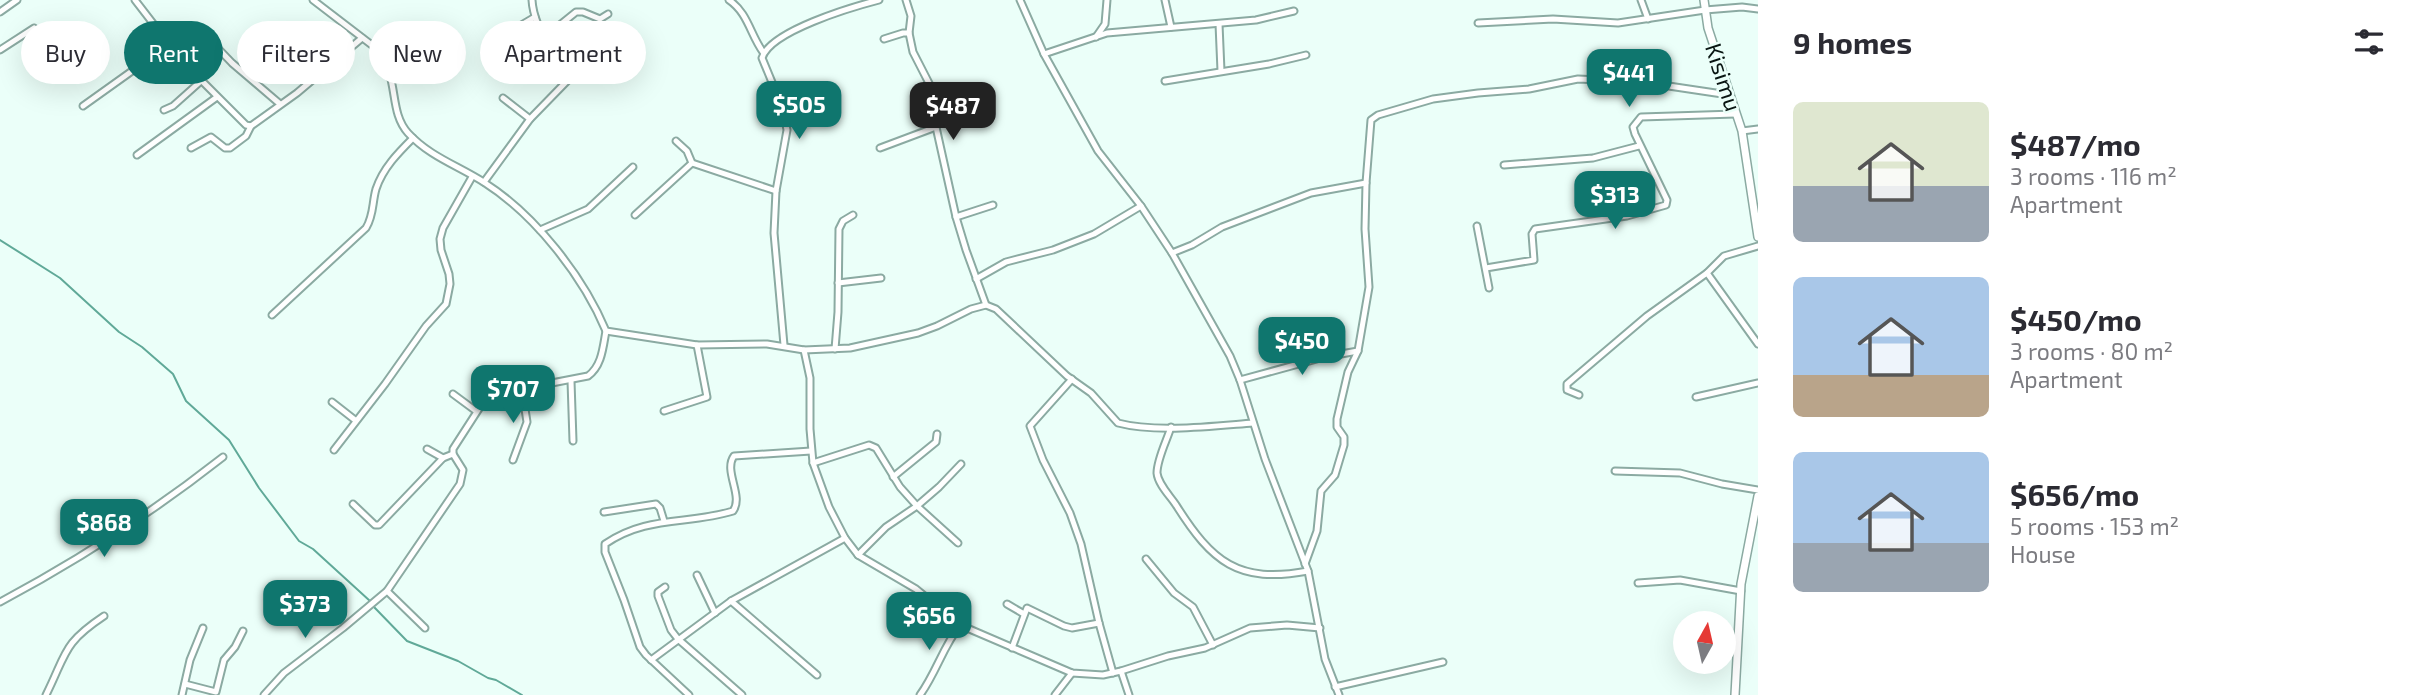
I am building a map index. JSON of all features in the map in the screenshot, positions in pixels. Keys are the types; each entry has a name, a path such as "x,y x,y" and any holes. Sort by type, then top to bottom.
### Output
{"street":[{"path":"0,12 17,0"},
{"path":"135,0 151,21"},
{"path":"264,695 284,673 387,591 460,484 463,470 453,454 456,443 487,398 588,376 597,368 606,331 576,278 540,230 484,182 428,152 405,130 398,115 389,66 377,49 313,0"},
{"path":"532,0 537,21"},
{"path":"729,0 745,14 751,35 763,52 763,64 783,108 787,130 776,191 774,233 784,345"},
{"path":"763,52 794,30 878,0"},
{"path":"906,0 911,16 909,33 913,52 933,91 936,127 956,217 986,305"},
{"path":"1020,0 1044,54 1098,151 1141,206 1172,253 1230,356 1307,568 1325,659 1339,695"},
{"path":"1096,37 1105,24 1107,0"},
{"path":"1165,0 1171,27"},
{"path":"1641,0 1648,19"},
{"name":"Kisimu","path":"1704,0 1708,28 1742,131 1758,237"},
{"path":"1478,23 1553,19 1618,23 1705,10 1742,7 1758,9"},
{"path":"1044,54 1107,33 1256,20 1294,11"},
{"path":"565,21 576,12 600,19 608,14"},
{"path":"528,21 535,17"},
{"path":"1219,24 1221,71"},
{"path":"884,39 909,33"},
{"path":"0,50 21,36"},
{"path":"355,44 362,38"},
{"path":"223,54 280,104"},
{"path":"1166,82 1306,55"},
{"path":"83,106 124,77"},
{"path":"1307,568 1317,531 1321,491 1335,475 1341,455 1344,437 1337,427 1337,419 1348,372 1357,351 1369,287 1365,229 1370,120 1378,115 1433,99 1595,79 1642,82 1729,95"},
{"path":"164,110 173,106 198,84"},
{"path":"204,84 251,127"},
{"path":"191,148 208,137 230,148 246,136 251,127 306,84"},
{"path":"484,182 530,119 566,84"},
{"path":"137,155 217,97"},
{"path":"503,98 530,119"},
{"path":"1486,268 1534,260 1532,234 1535,229 1628,216 1666,205 1667,200 1639,146 1633,127 1641,117 1735,114"},
{"path":"880,148 936,127"},
{"path":"1742,131 1758,129"},
{"path":"272,315 366,228 373,213 380,179 390,163 413,138"},
{"path":"676,141 687,151 692,163 776,191"},
{"path":"1504,164 1593,158 1639,146"},
{"path":"635,215 692,163"},
{"path":"540,230 588,209 633,167"},
{"path":"334,450 426,326 446,304 450,284 440,239 443,228 472,177"},
{"path":"1172,253 1192,245 1222,227 1311,193 1366,183"},
{"path":"956,217 993,205"},
{"path":"976,279 1006,262 1073,243 1094,234 1141,206"},
{"path":"835,349 839,229 843,221 853,215"},
{"path":"1477,226 1489,288"},
{"path":"1579,395 1567,390 1567,384 1647,316 1707,273 1724,256 1758,246"},
{"path":"1707,273 1758,344"},
{"path":"838,283 881,278"},
{"path":"606,331 696,345 784,345 804,350 835,349 864,347 918,333 986,305 996,310 1091,393 1118,423 1171,427 1253,423"},
{"path":"664,411 707,397 696,345"},
{"path":"804,350 810,378 813,463 829,507 845,538 858,555 916,589 960,625 1072,673 1087,675 1113,673 1213,645 1250,628 1287,625 1320,628"},
{"path":"1240,380 1324,357 1357,351"},
{"path":"1072,379 1030,426 1074,525 1089,573 1113,673"},
{"path":"571,381 573,441"},
{"path":"1696,397 1758,383"},
{"path":"513,460 527,422 522,390"},
{"path":"453,394 476,411"},
{"path":"332,402 355,421"},
{"path":"1171,427 1157,468 1158,478 1179,511 1220,561 1238,569 1262,574 1307,568"},
{"path":"893,477 936,442 937,434"},
{"path":"813,463 873,446 893,477 917,506 958,543"},
{"path":"427,449 443,458"},
{"path":"690,695 651,660 637,639 604,547 607,542 627,532 664,521 729,513 736,509 731,463 734,456 811,451"},
{"path":"353,504 375,525 379,525 443,458 453,454"},
{"path":"0,602 66,567 104,543 223,457"},
{"path":"858,555 886,527 939,487 961,464"},
{"path":"1615,471 1680,473 1758,490"},
{"path":"1735,695 1741,591 1758,496"},
{"path":"604,512 656,504 664,521"},
{"path":"651,660 731,601 845,538"},
{"path":"1146,559 1174,593 1193,607 1213,645"},
{"path":"697,575 715,612"},
{"path":"1638,583 1680,580 1741,591"},
{"path":"665,587 658,592 658,596 671,630 743,695"},
{"path":"387,591 425,628"},
{"path":"731,601 817,675"},
{"path":"1007,604 1024,614"},
{"path":"1012,648 1020,632 1025,609 1028,608 1056,624 1072,628 1099,623"},
{"path":"46,695 67,648 85,629 104,616"},
{"path":"919,695 960,625"},
{"path":"182,695 190,660 203,628"},
{"path":"185,684 216,691 224,660 243,631"},
{"path":"1335,688 1443,662"},
{"path":"1121,671 1129,695"},
{"path":"1055,695 1072,673"}],"waterway":[{"path":"0,240 60,278 119,332 142,347 173,374 186,401 229,440 259,488 299,541 313,549 370,601"},
{"path":"373,606 407,641 458,661 522,695"}]}
